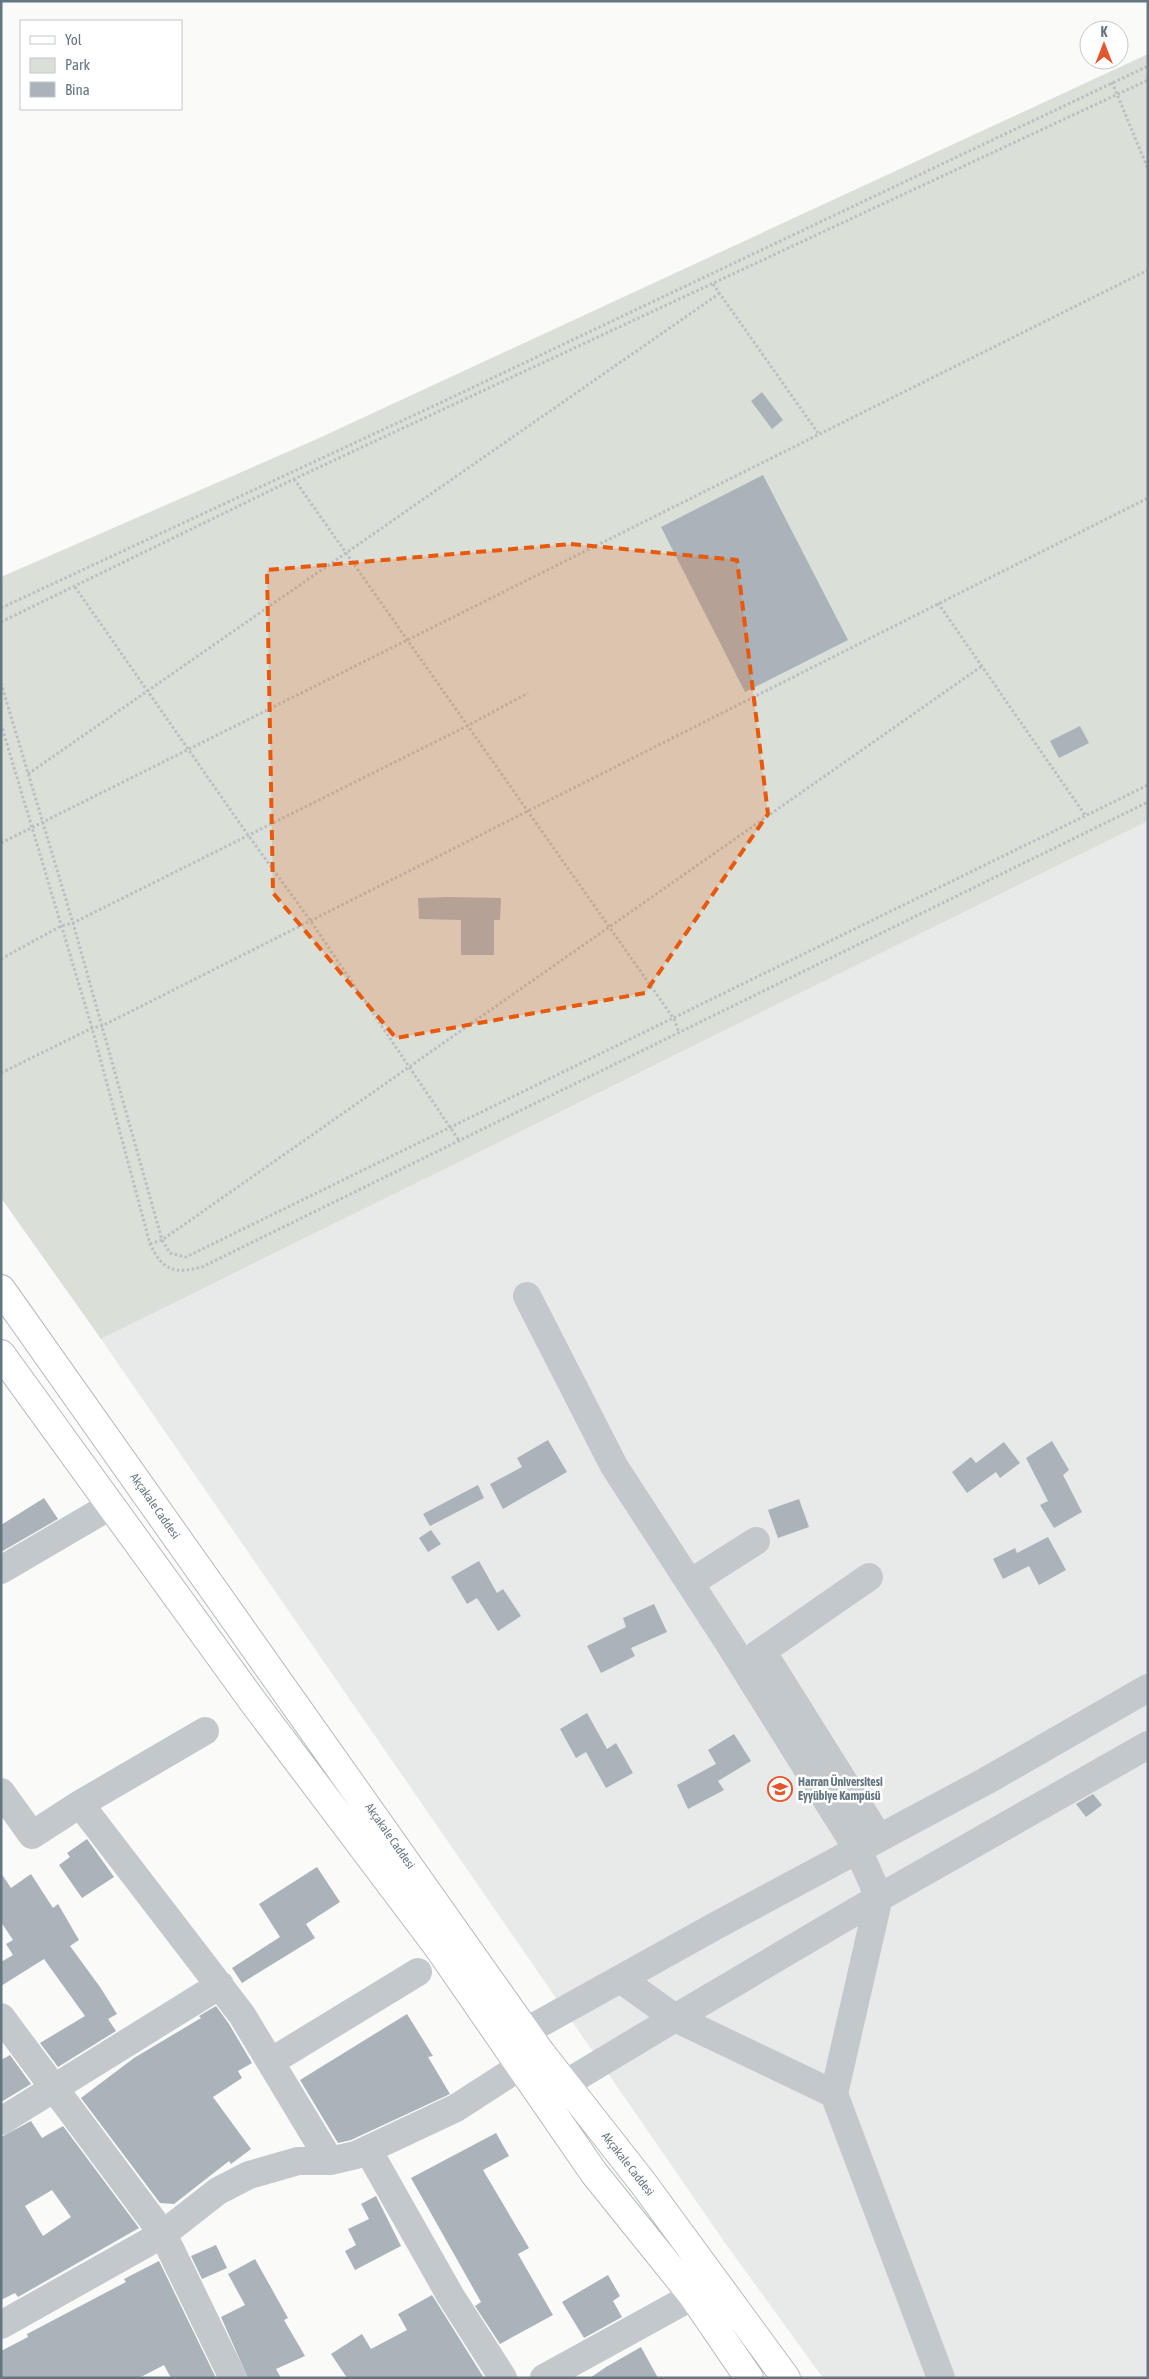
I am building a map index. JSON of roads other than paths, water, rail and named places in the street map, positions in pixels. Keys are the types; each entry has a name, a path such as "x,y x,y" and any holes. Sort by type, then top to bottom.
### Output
{"main road":[{"name":"Akçakale Caddesi","path":"1,1289 526,2030 530,2060 544,2103 594,2174 693,2296 749,2378"},
{"name":"Akçakale Caddesi","path":"1,1354 110,1506 438,1946 504,2044 565,2084 643,2182 786,2378"}],"street":[{"path":"527,1296 614,1466 690,1583 752,1658 868,1844 879,1897 834,2094 941,2378"},
{"path":"1,1570 110,1506"},
{"path":"690,1583 756,1541"},
{"path":"752,1658 869,1577"},
{"path":"504,2044 526,2030 622,1980 719,1924 986,1781 1148,1688"},
{"path":"1,1792 32,1835 80,1804 205,1731"},
{"path":"544,2103 565,2084 879,1897 1148,1745"},
{"path":"80,1804 220,1985 272,2061 330,2161"},
{"path":"272,2061 418,1972"},
{"path":"622,1980 675,2018 834,2094"},
{"path":"1,2121 220,1985"},
{"path":"1,2017 163,2234 233,2378"},
{"path":"3,2320 163,2234 218,2191 249,2175 298,2161 330,2161 356,2155 456,2108 530,2060"},
{"path":"368,2150 450,2295 503,2378"},
{"path":"544,2378 693,2296"}],"place":[{"name":"Harran Üniversitesi Eyyübiye Kampüsü","path":"780,1789"}]}
